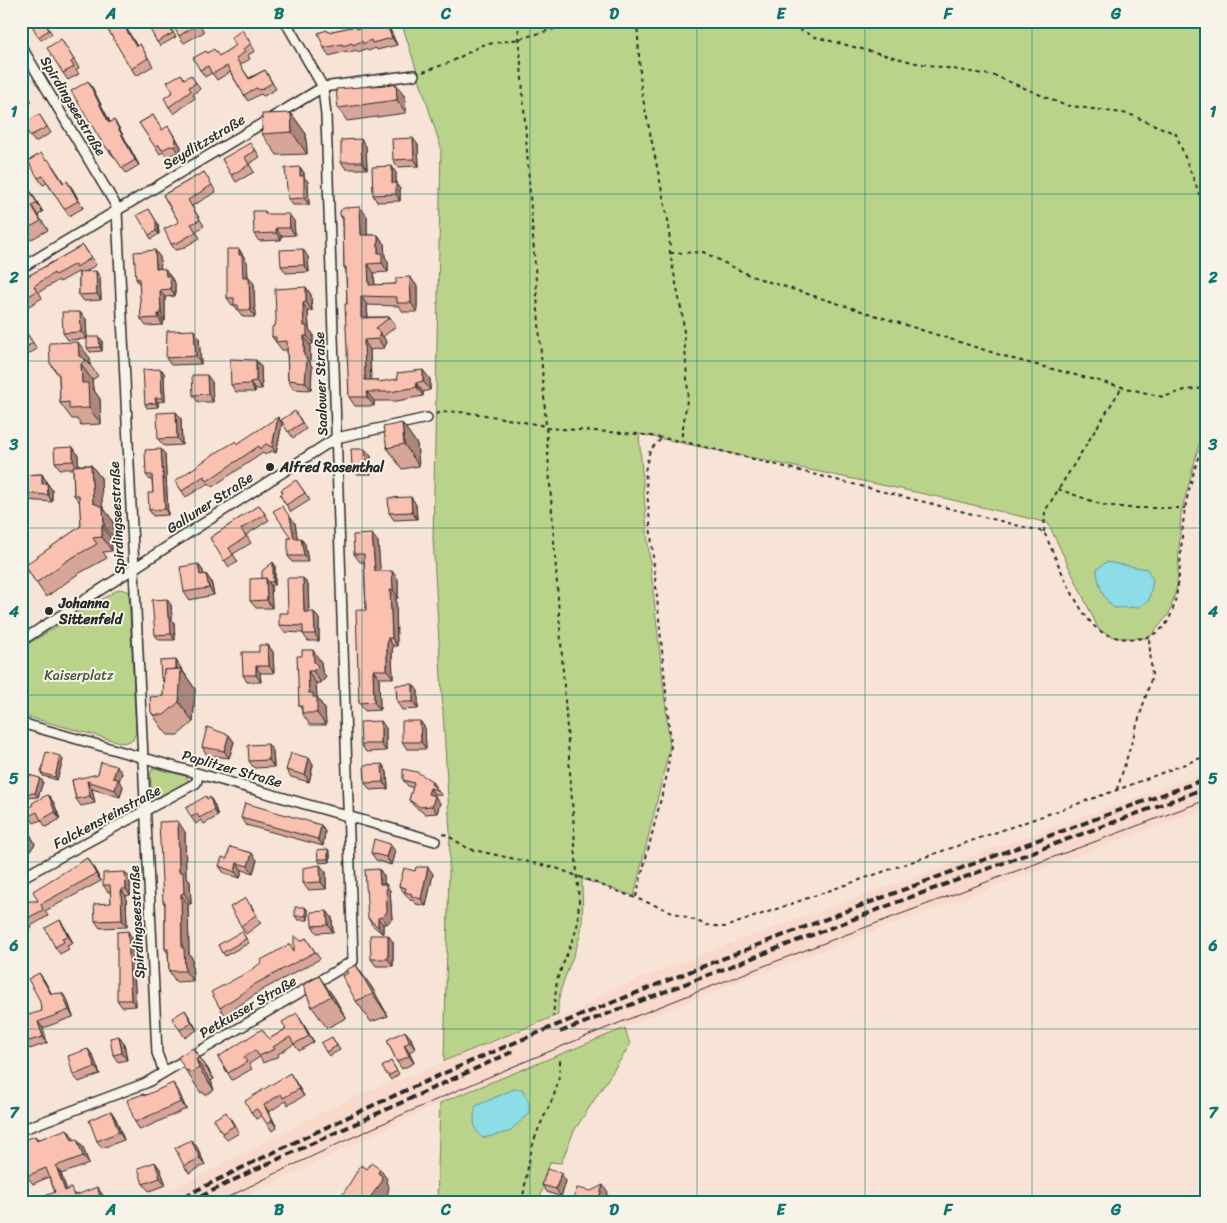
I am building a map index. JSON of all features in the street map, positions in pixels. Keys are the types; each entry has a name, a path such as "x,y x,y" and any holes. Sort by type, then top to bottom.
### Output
{"street":[{"name":"Saalower Straße","path":"285,21 323,87 348,817"},
{"name":"Spirdingseestraße","path":"21,46 115,204 117,211 157,1053 164,1072"},
{"name":"Seydlitzstraße","path":"21,268 323,87 414,75"},
{"name":"Galluner Straße","path":"21,641 336,438 427,418"},
{"name":"Paplitzer Straße","path":"21,723 435,841"},
{"name":"Falckensteinstraße","path":"21,878 196,784 199,774"},
{"name":"Petkusser Straße","path":"21,1130 146,1083 353,961 348,817"}],"path":[{"path":"518,21 579,902 577,928 557,980 553,1016"},
{"path":"414,75 451,62 482,45 519,39 561,27 620,21"},
{"path":"637,21 641,89 669,225 670,253 683,319 688,394 681,442"},
{"path":"786,21 788,25 815,37 916,63 996,76 1064,104 1129,114 1176,134 1206,211"},
{"path":"670,253 703,252 751,276 1010,358 1122,387 1163,397 1185,390 1206,388"},
{"path":"1122,387 1045,511 1044,532 1082,611 1100,630 1116,638 1149,638 1162,629 1170,618 1182,545 1185,508 1206,430"},
{"path":"427,418 441,412 468,413 547,428 639,434 662,438 1044,532"},
{"path":"636,898 666,779 671,745 645,470 650,450 662,438"},
{"path":"1058,489 1103,505 1130,508 1185,508"},
{"path":"1117,790 1152,676 1149,638"},
{"path":"435,841 445,834 469,849 556,868 708,925 725,927 1117,790 1206,756"},
{"path":"522,1202 534,1141 555,1097 559,1084 560,1057"}],"shaded area":[{"path":"1206,772 1206,808 746,979 622,1028 440,1103 235,1202 148,1202 346,1100 578,1010 606,992 739,940"}],"green space":[{"path":"401,21 1206,21 1206,417 1181,514 1177,587 1169,614 1149,638 1116,638 1099,630 1048,523 948,499 639,434 648,543 670,747 634,896 582,879 583,911 581,930 560,993 558,1015 444,1061 450,833 433,538 441,148"},
{"name":"Kaiserplatz","path":"119,589 128,591 129,596 136,732 133,740 123,743 21,715 21,648"},
{"path":"153,768 186,776 189,782 154,799 152,797 150,774"},
{"path":"625,1028 630,1045 574,1131 561,1163 550,1162 539,1202 437,1202 440,1103"}],"water":[{"path":"1106,562 1147,569 1153,580 1149,600 1139,607 1114,608 1101,590 1098,580 1097,569"},
{"path":"514,1089 522,1089 529,1102 529,1113 509,1132 483,1138 479,1135 474,1123 476,1106"}],"building":[{"path":"30,21 44,21 49,30 38,37"},
{"path":"103,21 121,21 136,46 140,44 148,58 131,69"},
{"path":"147,21 166,21 173,33 157,42"},
{"path":"171,21 197,21 198,24 179,36"},
{"path":"375,21 385,21 392,38 372,43 371,40 363,44 362,41 353,45 352,43 343,46 342,44 324,48 318,33 356,26 357,29"},
{"path":"242,30 251,44 243,49 245,52 236,58 249,79 265,70 272,83 260,90 256,88 244,95 227,66 212,74 208,66 200,70 193,58 214,49 219,56 236,45 231,38"},
{"path":"61,39 74,60 71,62 74,67 63,73 47,48"},
{"path":"181,74 184,79 191,75 196,83 189,87 191,91 169,107 164,98 173,92 167,82"},
{"path":"88,81 109,123 114,120 135,160 122,168 100,139 71,91"},
{"path":"396,84 397,100 338,108 336,89"},
{"path":"21,85 28,96 21,100"},
{"path":"291,113 292,132 262,134 262,114"},
{"path":"39,114 47,127 30,136 24,126"},
{"path":"153,115 162,130 168,126 176,140 175,147 170,146 162,150 158,144 155,147 139,123"},
{"path":"413,138 414,159 393,160 392,139"},
{"path":"361,139 362,162 341,162 341,140"},
{"path":"250,143 255,151 245,157 249,165 231,175 222,159"},
{"path":"41,153 46,160 48,159 63,183 67,181 78,201 64,209 43,176 38,178 28,161"},
{"path":"392,166 392,183 396,183 396,194 373,195 372,167"},
{"path":"300,167 300,176 304,176 304,198 288,199 285,168"},
{"path":"204,172 212,185 188,200 200,220 191,224 196,232 177,243 171,244 164,229 179,222 163,195"},
{"path":"27,186 37,203 32,206 41,221 21,232 21,189"},
{"path":"360,207 361,235 378,235 378,253 382,253 382,263 368,264 369,285 396,284 396,278 410,277 411,303 397,303 397,297 361,296 361,318 390,317 376,328 380,333 378,339 364,340 365,380 378,380 378,382 398,379 397,373 423,370 423,381 416,383 417,387 390,392 367,392 367,397 349,397 345,304 347,304 346,267 344,267 343,217 340,215 340,211 344,208"},
{"path":"149,209 156,221 156,231 149,235 137,215"},
{"path":"253,211 265,211 265,214 289,214 290,228 276,228 276,233 254,234"},
{"path":"83,245 91,258 75,268 75,264 55,275 54,273 34,286 37,291 21,301 21,280"},
{"path":"227,249 239,249 239,255 242,255 243,277 249,277 250,310 239,310 238,305 234,305 234,298 227,298"},
{"path":"303,249 304,265 281,266 280,250"},
{"path":"155,250 156,268 165,269 166,276 170,276 171,289 160,290 161,314 158,314 158,318 141,319 139,278 136,279 134,252"},
{"path":"96,271 97,294 79,295 79,272"},
{"path":"306,287 306,302 303,303 304,326 307,326 307,336 304,336 304,355 307,359 305,382 288,380 287,341 276,342 276,337 272,337 272,327 275,326 276,320 275,289"},
{"path":"62,312 80,312 81,332 63,333"},
{"path":"194,330 196,356 166,358 167,331"},
{"path":"26,332 33,343 21,350 21,335"},
{"path":"87,337 99,337 100,347 87,348"},
{"path":"78,342 79,356 86,360 81,364 82,383 88,383 89,408 69,409 69,402 60,403 59,375 50,363 49,343"},
{"path":"230,359 256,360 256,381 250,382 250,384 231,385"},
{"path":"161,369 162,398 155,398 156,403 145,404 143,370"},
{"path":"192,375 207,375 208,394 193,395"},
{"path":"295,411 302,423 288,432 281,420"},
{"path":"176,412 177,438 158,439 157,413"},
{"path":"278,417 272,447 266,444 260,449 259,446 207,481 204,476 182,491 175,481 214,454 236,441 237,444"},
{"path":"402,423 404,444 387,448 383,427"},
{"path":"73,447 73,461 55,462 54,448"},
{"path":"161,449 165,509 149,510 148,493 153,493 152,475 146,475 145,450"},
{"path":"351,449 365,449 366,466 352,467"},
{"path":"91,465 93,503 103,507 104,525 102,525 102,537 93,538 97,544 68,560 36,583 25,565 81,526 79,495 74,495 73,466"},
{"path":"42,474 42,484 47,483 48,495 21,493 21,475"},
{"path":"296,480 305,493 286,505 280,495 283,493 281,490"},
{"path":"411,497 412,512 389,513 388,498"},
{"path":"259,505 265,514 241,529 246,537 229,548 233,555 224,561 210,538"},
{"path":"282,506 290,517 294,538 301,538 304,556 288,556 288,538 291,538 273,511"},
{"path":"372,534 375,571 392,571 393,590 390,590 392,638 388,638 387,670 373,670 374,702 359,703 356,610 366,610 364,554 354,554 353,535"},
{"path":"21,552 27,560 21,564"},
{"path":"273,562 273,582 268,582 266,578 262,579 262,571"},
{"path":"198,564 200,575 206,574 209,588 184,592 180,567"},
{"path":"266,578 267,600 250,601 250,579"},
{"path":"287,578 303,578 304,612 314,612 315,634 303,634 303,626 279,625 279,613 288,613"},
{"path":"167,599 171,634 155,635 152,600"},
{"path":"259,645 268,645 269,666 256,666 256,675 243,675 242,652 259,652"},
{"path":"302,650 313,650 314,662 318,666 313,671 308,671 309,693 313,693 313,697 317,697 317,713 302,713 302,706 299,706 297,656 302,656"},
{"path":"176,660 176,669 164,670 164,678 161,678 160,661"},
{"path":"181,669 179,702 164,715 154,715 151,712 150,697 163,696 164,670"},
{"path":"413,684 413,702 397,702 396,685"},
{"path":"381,721 381,744 361,744 360,722"},
{"path":"402,721 420,721 421,742 402,742"},
{"path":"207,727 229,735 224,751 202,747"},
{"path":"268,744 269,760 249,761 248,745"},
{"path":"46,752 60,756 55,777 41,773"},
{"path":"291,753 309,758 305,775 286,770"},
{"path":"101,762 117,766 113,778 118,779 115,790 87,781 90,796 76,799 72,780 98,774"},
{"path":"382,764 383,782 365,783 364,765"},
{"path":"403,769 417,772 432,781 431,784 438,790 430,788 428,794 435,796 432,806 420,807 409,800 414,783 403,780"},
{"path":"29,775 40,778 35,793 22,794"},
{"path":"47,795 55,812 41,820 37,812 29,816 25,809"},
{"path":"206,796 207,799 210,797 214,810 199,818 197,814 191,817 186,808"},
{"path":"245,803 321,825 318,839 241,818"},
{"path":"22,821 30,837 25,844 21,845"},
{"path":"178,821 179,872 183,872 184,893 181,894 182,948 184,948 185,971 169,971 168,949 165,949 165,902 163,902 159,822"},
{"path":"374,839 390,844 386,857 371,853"},
{"path":"230,847 252,853 248,866 237,863 235,872 219,866 222,857 227,859"},
{"path":"328,849 328,859 318,859 317,850"},
{"path":"87,858 96,874 41,904 43,910 26,919 27,921 21,924 21,906 30,901 38,901 33,891"},
{"path":"320,865 321,882 303,883 303,868"},
{"path":"416,867 428,867 421,899 411,896 412,894 405,892 406,888 399,886 404,868 415,871"},
{"path":"379,869 380,884 386,884 387,912 378,918 378,927 368,918 365,870"},
{"path":"125,872 126,889 121,889 122,920 95,921 94,904 111,903 110,885 103,885 103,873"},
{"path":"246,898 256,915 241,926 230,907"},
{"path":"295,907 305,907 306,916 295,916"},
{"path":"327,911 328,925 312,926 311,912"},
{"path":"60,920 68,936 62,938 64,942 55,947 45,928"},
{"path":"128,931 131,1000 117,1000 117,932"},
{"path":"242,931 246,939 222,953 218,945"},
{"path":"294,935 301,941 306,938 315,952 257,983 220,1008 211,992 250,971 262,962 261,960 290,944 294,951"},
{"path":"370,935 388,935 388,959 371,959"},
{"path":"356,965 373,994 356,1001 342,976 348,973 346,970"},
{"path":"39,973 51,994 62,993 69,1010 38,1022 43,1037 25,1042 21,1030 21,1017 42,1011 39,999 28,979"},
{"path":"319,976 331,996 312,1007 303,985"},
{"path":"185,1010 192,1023 180,1030 172,1018"},
{"path":"297,1013 309,1036 294,1044 290,1037 273,1047 275,1049 259,1056 255,1050 244,1057 247,1062 228,1073 218,1057 262,1029 269,1039 286,1029 282,1022"},
{"path":"405,1031 410,1042 404,1045 409,1056 397,1062 387,1040"},
{"path":"119,1036 122,1053 113,1055 110,1038"},
{"path":"332,1037 337,1046 326,1052 321,1043"},
{"path":"193,1048 199,1058 196,1059 199,1068 190,1073 188,1070 186,1071 178,1057"},
{"path":"88,1049 95,1067 73,1075 68,1056"},
{"path":"391,1061 397,1071 388,1076 382,1067"},
{"path":"290,1073 299,1089 283,1098 281,1094 264,1105 272,1121 267,1124 257,1109 251,1112 245,1101"},
{"path":"173,1083 181,1102 135,1122 127,1100 143,1094 144,1096"},
{"path":"111,1111 119,1132 97,1141 89,1120"},
{"path":"226,1112 234,1126 222,1133 214,1119"},
{"path":"67,1129 72,1140 77,1139 83,1156 56,1166 65,1191 71,1188 74,1196 97,1187 100,1195 82,1202 35,1202 55,1192 46,1168 27,1176 21,1159 21,1141 35,1136 37,1140"},
{"path":"191,1140 200,1158 184,1166 175,1148"},
{"path":"155,1162 160,1178 143,1184 138,1168"},
{"path":"371,1163 380,1169 378,1173 382,1176 381,1183 371,1196 372,1201 338,1202 361,1165 367,1169"},
{"path":"547,1169 561,1173 556,1189 542,1185"},
{"path":"603,1185 599,1198 613,1202 579,1202 573,1200 577,1188 591,1191"}],"tram line":[{"path":"218,1202 338,1144 460,1089 583,1038 831,940 1206,800"}],"railway":[{"path":"173,1202 358,1113 451,1070 545,1030 709,964 874,901 1206,779"},
{"path":"560,1032 903,900 1206,788"},
{"path":"190,1202 252,1171 514,1051"}],"place":[{"name":"Alfred Rosenthal","path":"270,467"},
{"name":"Johanna Sittenfeld","path":"49,611"}]}
